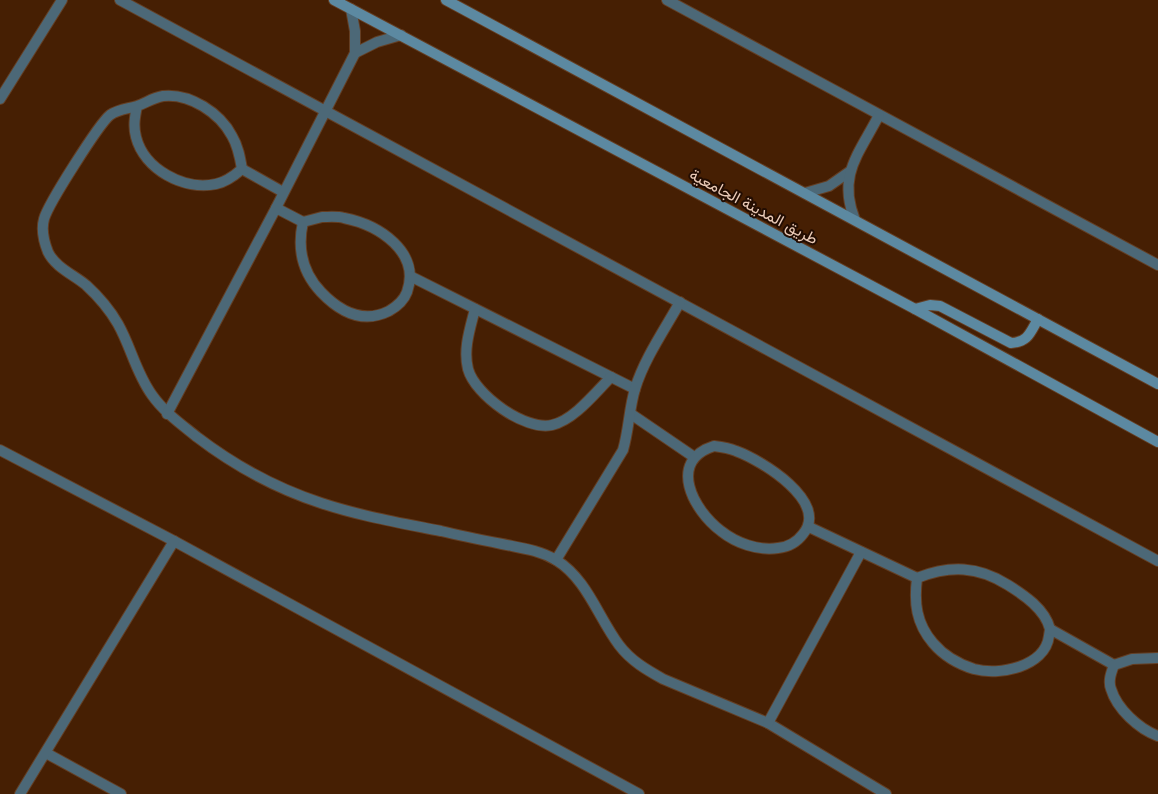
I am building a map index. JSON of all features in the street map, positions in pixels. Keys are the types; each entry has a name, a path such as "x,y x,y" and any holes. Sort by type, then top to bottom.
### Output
{"main road":[{"name":"طريق المدينة الجامعية","path":"334,0 915,309 1158,442"},
{"path":"446,0 1158,384"},
{"path":"915,309 930,305 940,306 1011,343 1019,343 1026,339 1038,320"}],"street":[{"path":"0,99 62,0"},
{"path":"120,0 1158,561"},
{"path":"666,0 1158,265"},
{"path":"167,414 276,208 355,52 351,9"},
{"path":"355,52 377,42 401,36"},
{"path":"242,169 239,152 233,136 210,111 181,97 150,98 137,106 126,107 117,111 101,124 52,203 44,220 43,239 50,257 86,285 103,303 118,324 138,372 167,414 226,458 256,476 320,503 356,513 532,549 556,560 574,575 620,646 647,671 768,723 886,794"},
{"path":"137,106 134,122 136,138 143,152 153,165 169,176 184,183 200,186 217,184 232,178 242,169"},
{"path":"855,220 848,196 849,172 879,115"},
{"path":"242,169 283,192"},
{"path":"805,193 829,186 849,172"},
{"path":"276,208 303,222 322,217 343,217 363,223 395,242 406,258 410,276 406,294 395,308 380,316 362,317 345,312 330,302 308,274 301,257 299,239 303,222"},
{"path":"410,276 635,389"},
{"path":"556,560 622,450 628,432 635,389 641,374 680,302"},
{"path":"475,309 467,340 466,355 469,371 476,384 486,396 524,422 538,426 551,425 564,420 610,377"},
{"path":"631,414 694,457"},
{"path":"714,446 738,452 755,460 800,494 808,510 809,528 799,539 785,547 770,549 752,546 736,540 721,531 708,520 690,490 688,468 694,457 703,449 714,446"},
{"path":"0,450 174,541 639,794"},
{"path":"809,528 918,578 935,571 959,569 984,573 1025,596 1041,612 1050,629 1114,665 1132,659 1158,658"},
{"path":"20,794 174,541"},
{"path":"768,723 861,552"},
{"path":"918,578 915,597 918,617 927,635 940,651 956,662 975,670 995,672 1015,668 1030,662 1041,655 1045,649 1050,629"},
{"path":"1114,665 1110,676 1110,687 1114,698 1138,725 1158,736"},
{"path":"46,752 121,794"}]}
